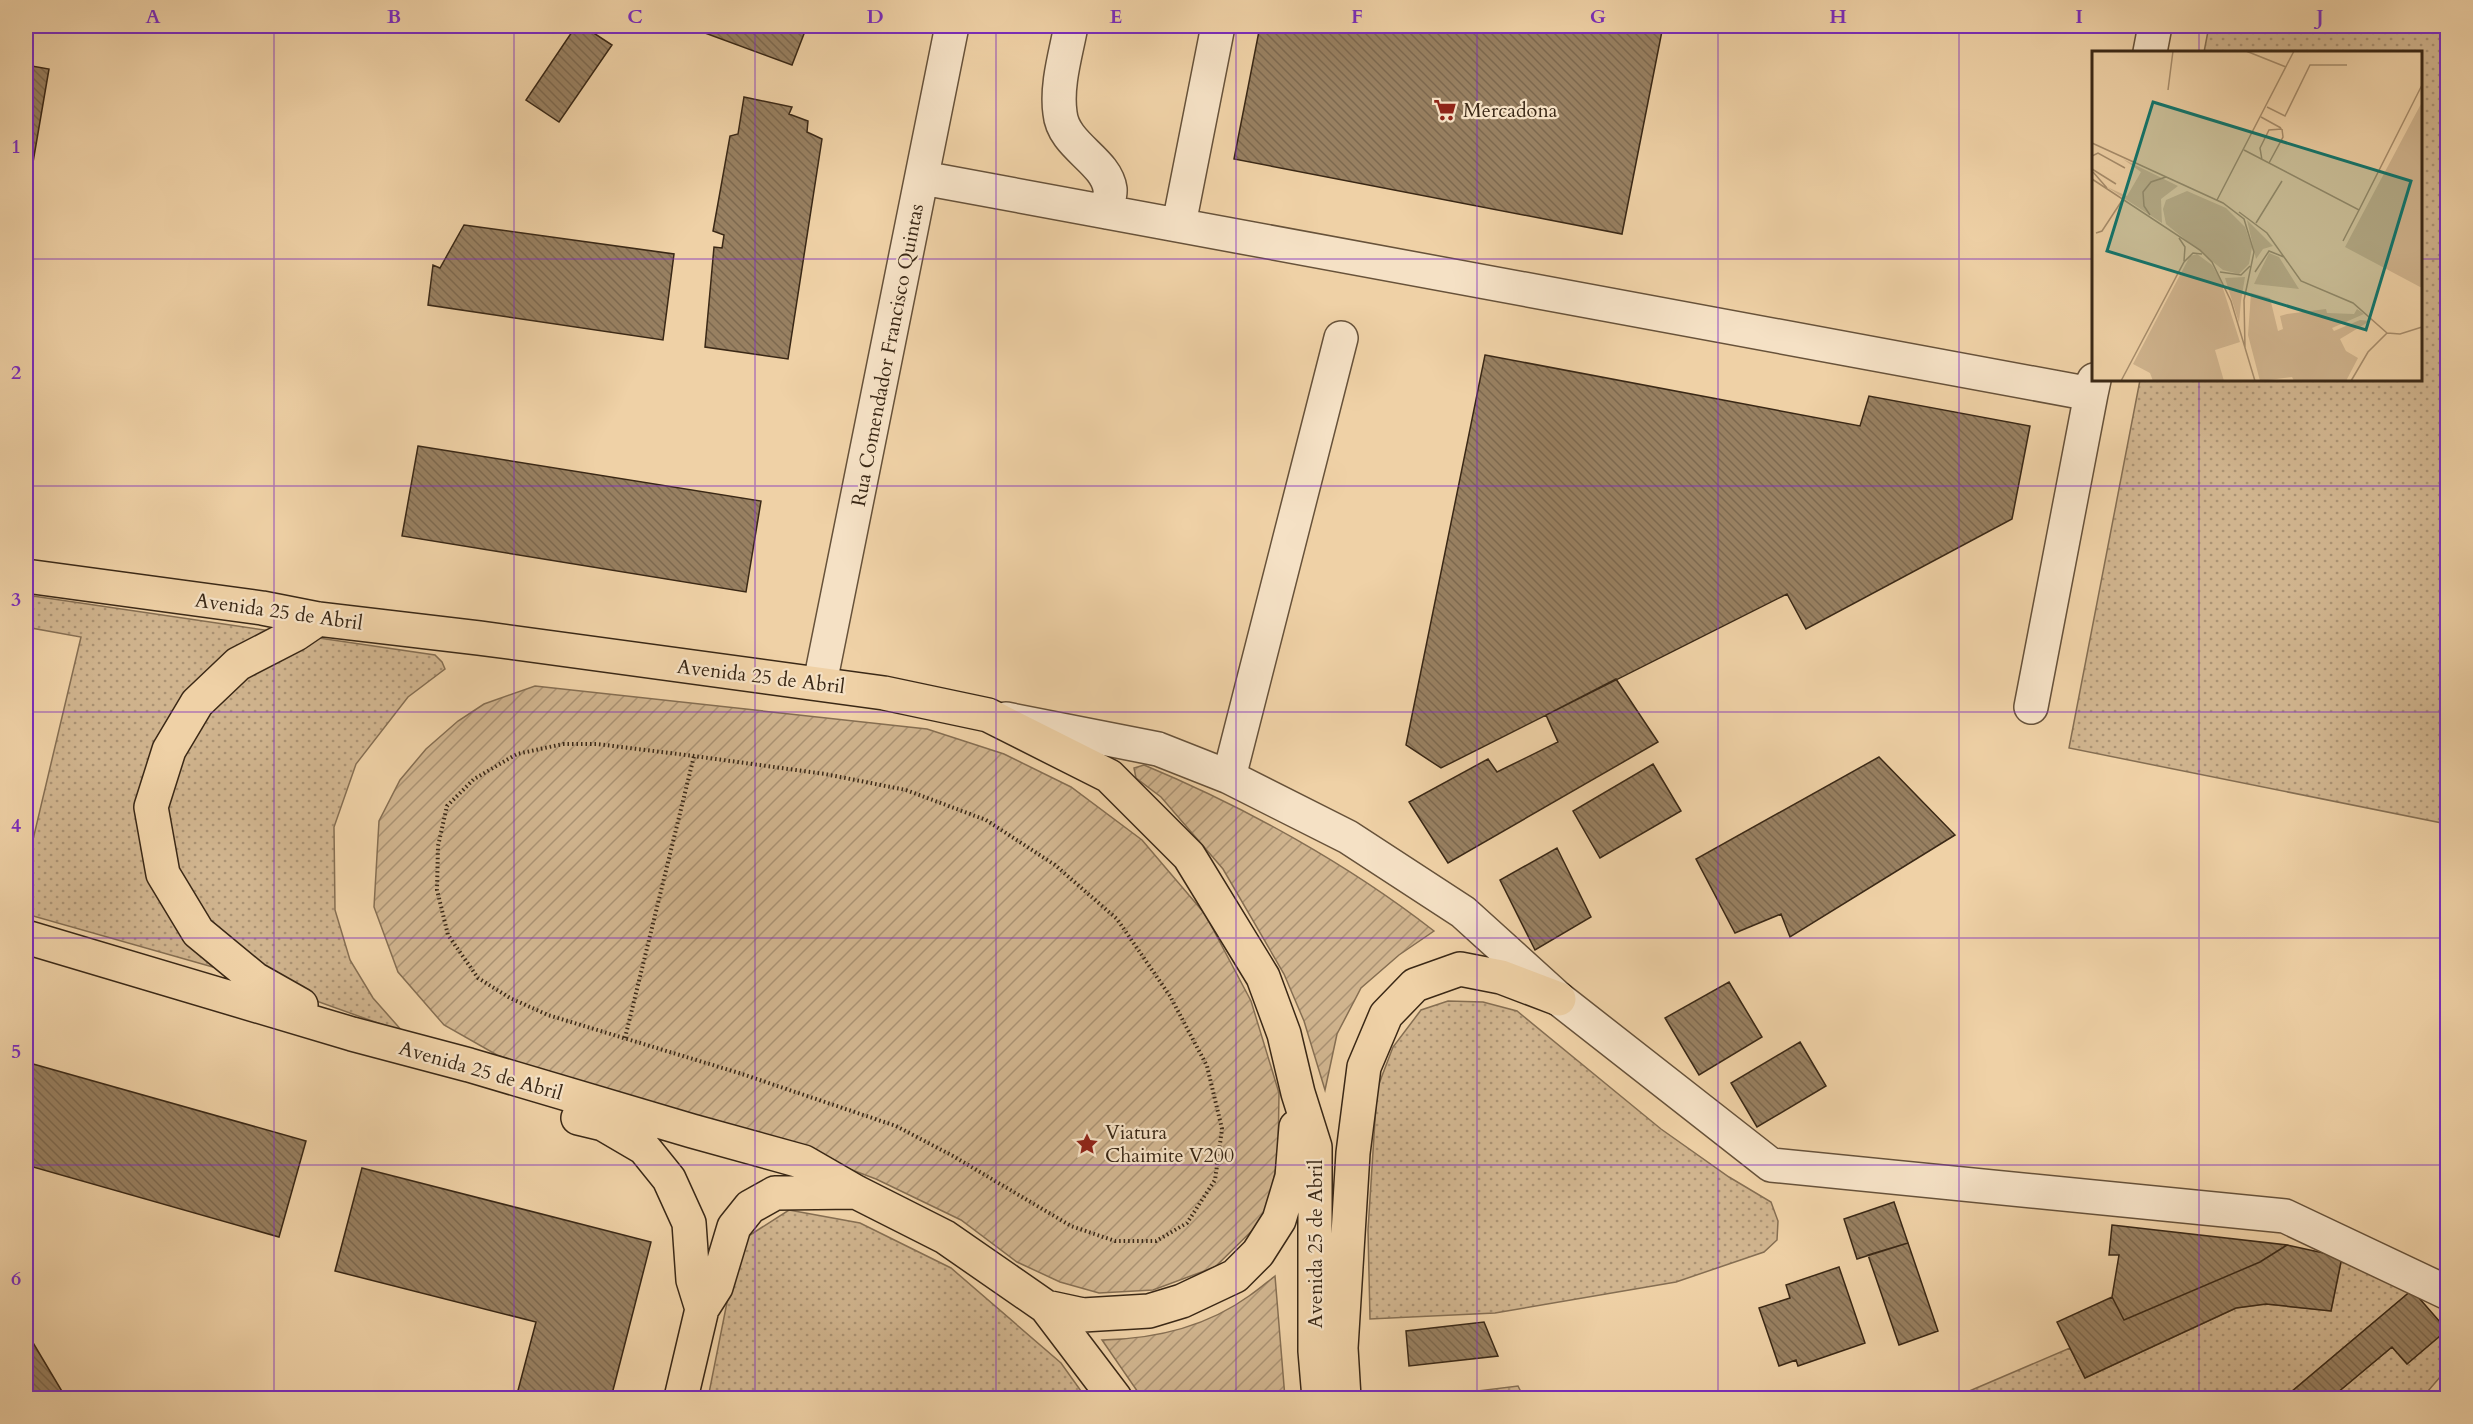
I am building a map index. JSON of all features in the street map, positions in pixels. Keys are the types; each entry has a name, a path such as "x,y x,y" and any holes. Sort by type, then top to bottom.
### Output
{"main road":[{"name":"Avenida 25 de Abril","path":"26,576 262,608 318,619 884,693 988,715 1109,776 1189,856 1263,977 1284,1034 1314,1147 1315,1351 1319,1398"},
{"path":"318,619 296,634 238,664 197,703 169,750 151,807 163,874 198,932 255,980 352,1034"},
{"name":"Avenida 25 de Abril","path":"26,937 352,1034 470,1065 804,1162 856,1192 945,1237 1046,1307 1115,1398"},
{"path":"1344,1398 1341,1348 1353,1153 1364,1067 1386,1015 1415,985 1460,969 1501,977 1559,999"},
{"path":"470,1065 544,1109 603,1124 644,1148 669,1179 689,1223 693,1280 702,1309"},
{"name":"Avenida 25 de Abril","path":"1046,1307 1083,1315 1149,1311 1182,1301 1235,1276 1258,1253 1279,1220 1292,1177 1298,1093"},
{"path":"681,1398 702,1309 716,1287 734,1227 750,1208 775,1193 856,1192"}],"street":[{"name":"Rua Comendador Francisco Quintas","path":"820,683 952,26"},
{"path":"1071,26 1061,84 1060,115 1072,142 1098,165 1110,189 1106,212"},
{"path":"1179,224 1218,26"},
{"path":"2150,51 2155,26"},
{"path":"923,178 2093,387 2031,706"},
{"path":"1229,777 1341,338"},
{"path":"988,715 1158,749 1229,777 1348,837 1463,912 1559,999 1771,1165 2285,1216 2448,1293"}],"path":[{"path":"563,744 597,744 825,774 906,790 986,820 1055,865 1117,919 1170,996 1207,1066 1222,1129 1215,1180 1187,1222 1156,1241 1115,1241 1071,1226 953,1156 896,1126 739,1073 625,1038 548,1015 510,998 478,978 448,935 437,890 438,846 447,806 474,779 517,754 563,744"},
{"path":"625,1038 694,756"}],"shaded area":[{"path":"2209,26 2447,26 2447,824 2069,748 2140,381 2422,381 2422,51 2204,51"},
{"path":"26,595 435,655 442,662 445,669 408,697 356,764 334,827 335,910 350,960 373,998 403,1032 255,979 26,914 26,869 81,637 26,627"},
{"path":"535,686 927,729 1004,754 1071,787 1142,840 1205,914 1251,1001 1279,1093 1278,1158 1266,1217 1215,1267 1153,1290 1099,1293 1060,1282 1017,1262 961,1220 876,1179 783,1144 497,1055 444,1025 398,972 374,907 379,821 400,780 426,749 458,721 484,704"},
{"path":"1144,765 1220,799 1295,839 1367,883 1434,931 1399,955 1361,988 1337,1034 1325,1090 1304,1021 1284,974 1223,869 1161,797 1136,778 1134,768"},
{"path":"1448,1001 1483,1002 1517,1011 1661,1129 1729,1177 1771,1202 1778,1221 1777,1240 1764,1252 1676,1282 1495,1313 1370,1319 1368,1230 1377,1089 1393,1047 1421,1010"},
{"path":"789,1210 860,1223 951,1268 1061,1363 1086,1398 708,1398 739,1242"},
{"path":"2342,1257 2412,1290 2284,1398 1953,1398 2070,1348 2085,1378 2236,1308 2266,1304 2331,1311"},
{"path":"1275,1276 1285,1398 1142,1398 1102,1340 1160,1334 1197,1323 1232,1307"},
{"path":"2447,1330 2447,1369 2422,1398 2331,1398 2392,1347 2407,1364"},
{"path":"1518,1386 1524,1398 1421,1398"}],"building":[{"path":"576,26 583,26 612,45 559,122 526,100"},
{"path":"686,26 807,26 792,65"},
{"name":"Mercadona","path":"1260,26 1663,26 1622,234 1234,159"},
{"path":"26,65 49,69 26,203"},
{"path":"744,97 792,107 789,114 808,121 807,132 822,139 788,359 705,347 714,247 722,248 724,235 713,231 730,136 738,134"},
{"path":"464,225 674,254 663,340 428,305 433,265 440,268"},
{"path":"1485,355 1860,426 1869,396 2030,426 2012,519 1806,629 1787,594 1441,768 1406,745"},
{"path":"418,446 761,501 746,592 402,536"},
{"path":"1616,679 1658,742 1448,863 1409,802 1488,759 1497,772 1558,742 1546,715"},
{"path":"1879,757 1955,835 1790,937 1781,914 1735,933 1696,859"},
{"path":"1653,764 1681,811 1600,858 1573,811"},
{"path":"1557,848 1591,917 1535,950 1500,880"},
{"path":"1729,982 1762,1037 1699,1075 1665,1018"},
{"path":"1800,1042 1826,1086 1757,1127 1731,1083"},
{"path":"26,1062 306,1141 279,1237 26,1165"},
{"path":"362,1168 651,1242 611,1398 516,1398 536,1322 335,1271"},
{"path":"1894,1202 1908,1243 1857,1259 1844,1219"},
{"path":"2112,1225 2287,1245 2260,1262 2124,1320 2112,1297 2119,1255 2109,1255"},
{"path":"1908,1243 1938,1331 1899,1345 1868,1255"},
{"path":"2287,1245 2342,1257 2331,1311 2266,1304 2236,1308 2085,1378 2057,1322 2112,1297 2124,1320 2260,1262"},
{"path":"1839,1267 1865,1343 1798,1366 1796,1360 1779,1366 1759,1308 1790,1298 1786,1285"},
{"path":"2412,1290 2447,1330 2407,1364 2392,1347 2331,1398 2284,1398"},
{"path":"1484,1322 1498,1356 1409,1366 1406,1331"},
{"path":"26,1331 66,1398 26,1398"}],"place":[{"name":"Mercadona","path":"1445,110"},
{"name":"Viatura Chaimite V200","path":"1087,1144"}]}
